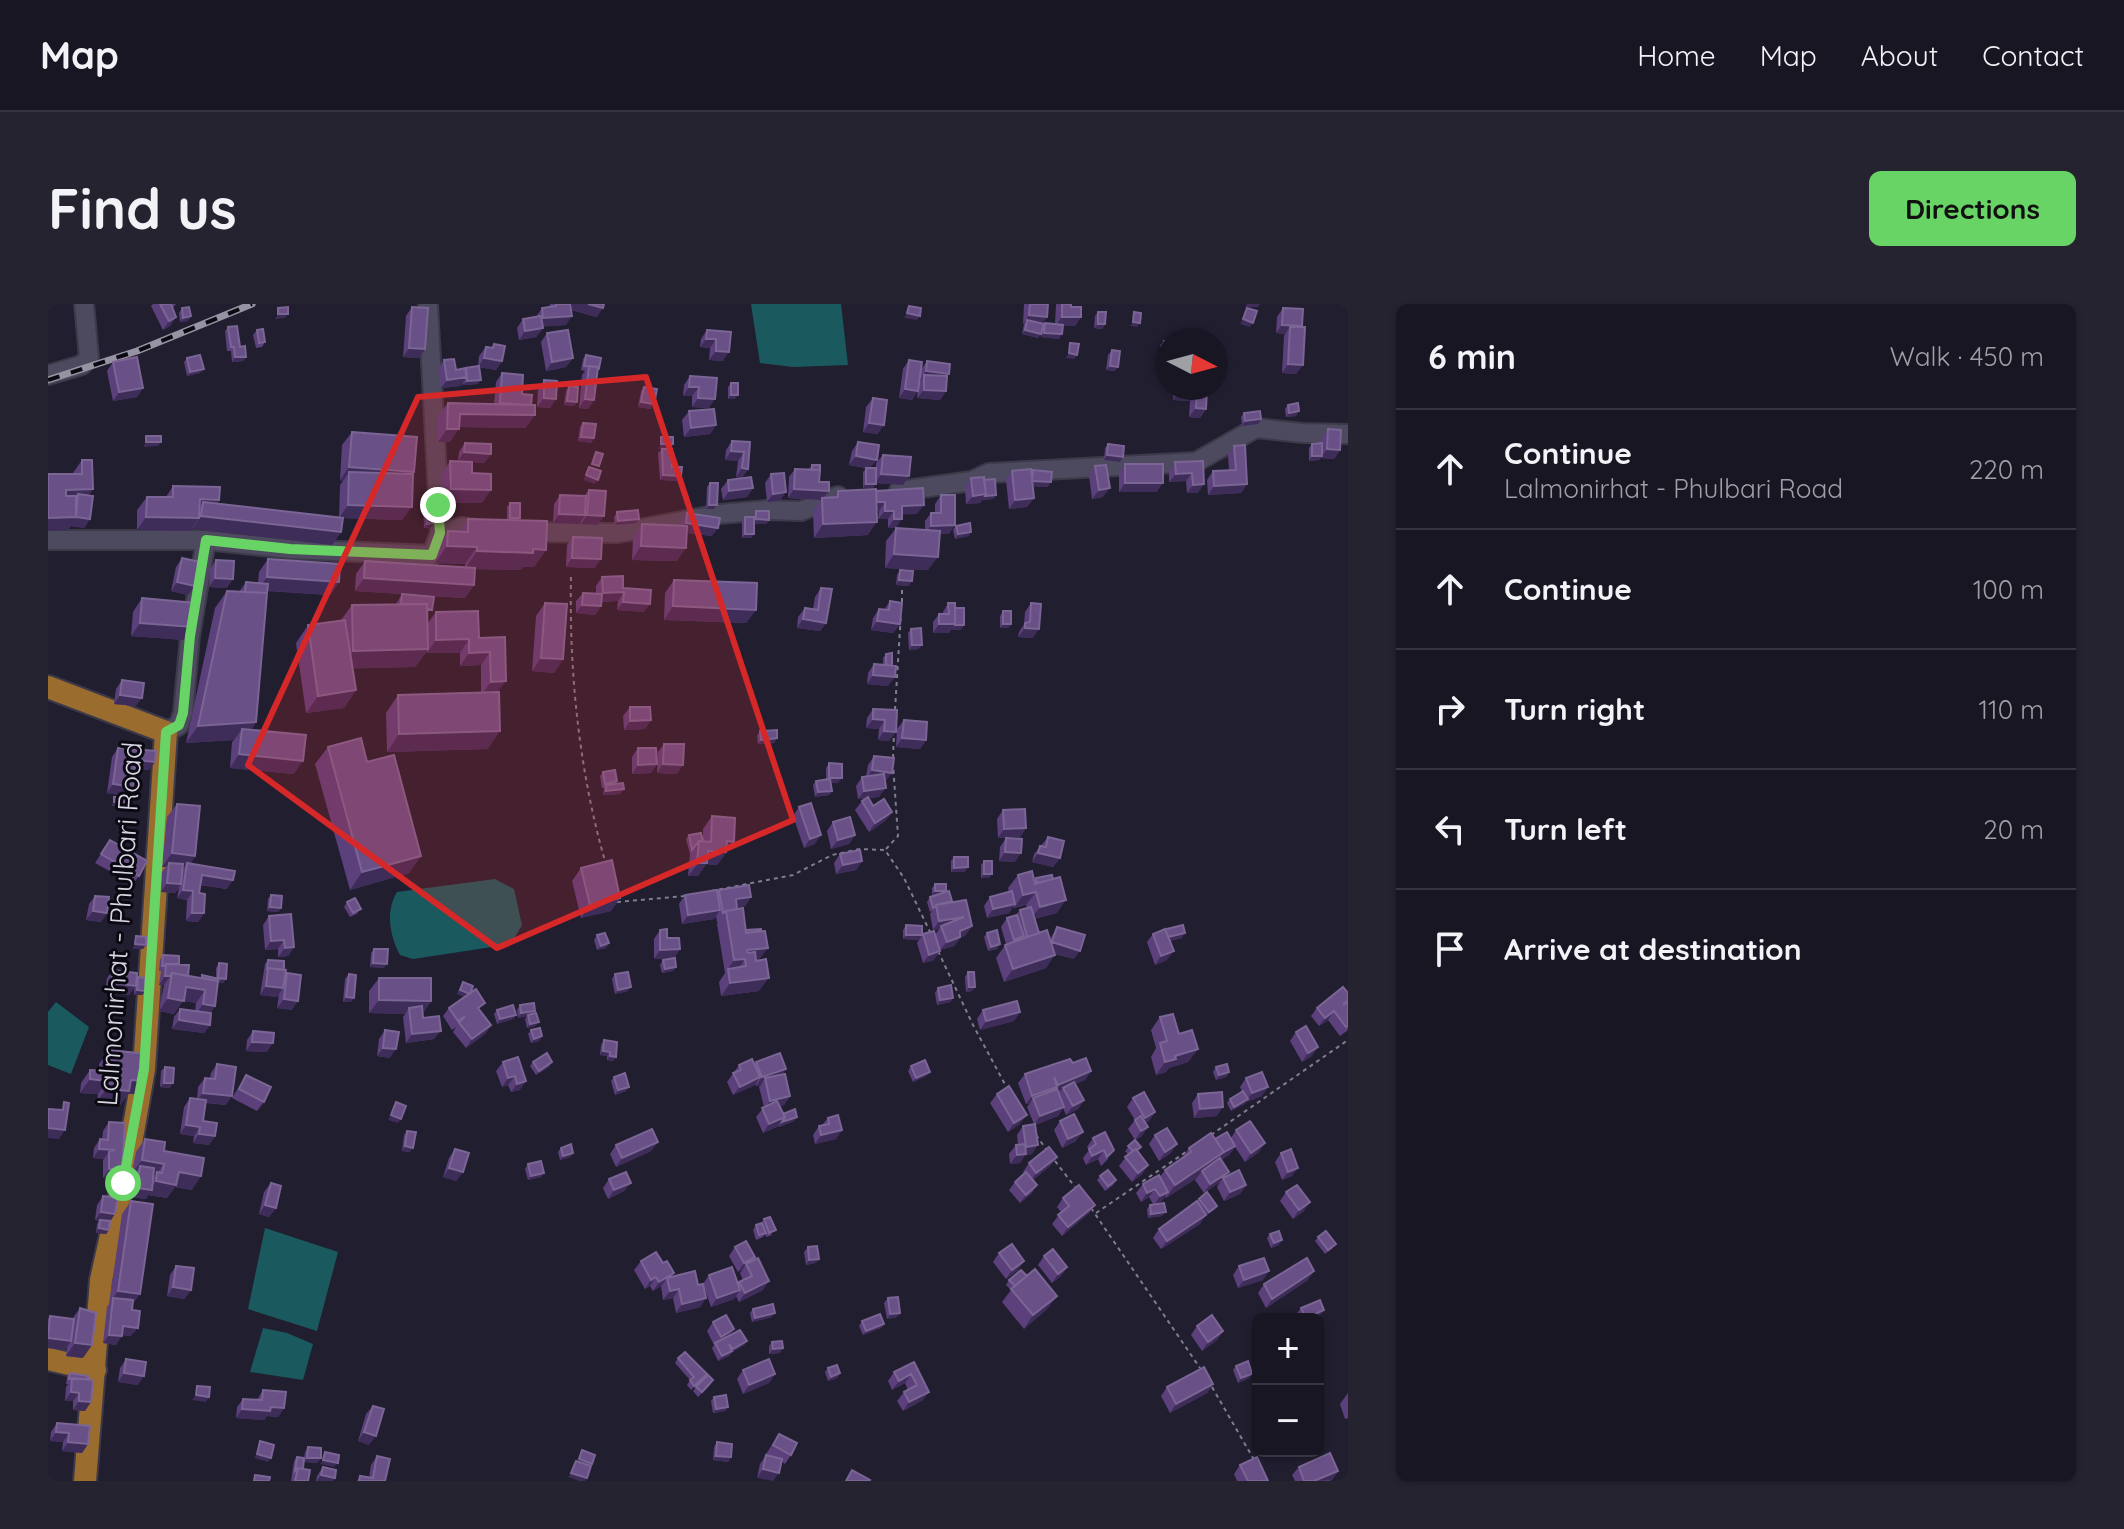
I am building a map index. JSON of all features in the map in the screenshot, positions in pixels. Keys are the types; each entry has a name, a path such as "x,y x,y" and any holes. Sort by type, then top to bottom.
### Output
{"main road":[{"name":"Lalmonirhat - Phulbari Road","path":"48,687 166,732 144,1069 129,1155 101,1280 85,1481"},
{"path":"48,1359 95,1370"}],"street":[{"path":"48,375 82,365 89,357 84,304"},
{"path":"48,540 206,540 290,549 432,555 440,533 428,304"},
{"path":"883,493 972,481 989,473 1196,462 1256,428 1348,434"},
{"path":"440,533 461,527 515,533 618,533 720,514 801,511 836,497 852,495"},
{"path":"166,732 179,725 183,713 190,636 206,540"}],"path":[{"path":"571,577 570,619 579,730 605,862"},
{"path":"895,715 902,588"},
{"path":"704,892 793,875 832,855 860,849 885,850 898,836 894,731"},
{"path":"885,850 904,878 973,1025 1012,1096"},
{"path":"614,890 618,904 689,895"},
{"path":"1209,1135 1348,1040"},
{"path":"1034,1132 1076,1188"},
{"path":"1096,1213 1197,1144"},
{"path":"1090,1206 1199,1366 1252,1455"}],"highlighted area":[{"path":"646,377 793,820 497,948 248,765 418,397"}],"shaded area":[{"path":"751,304 841,304 848,365 793,367 760,363"},
{"path":"495,879 514,889 522,925 511,944 413,959 400,955 390,924 391,908 397,892"},
{"path":"56,1002 89,1027 71,1074 48,1065 48,1012"},
{"path":"265,1228 338,1252 317,1331 248,1309"},
{"path":"263,1328 287,1333 313,1344 303,1380 250,1372"}],"building":[{"path":"160,304 171,304 176,317 169,321"},
{"path":"570,304 572,316 543,318 542,308"},
{"path":"1030,304 1048,304 1047,317 1029,315"},
{"path":"1062,304 1081,307 1081,317 1062,317"},
{"path":"909,306 921,308 920,316 907,313"},
{"path":"189,307 191,316 183,318 182,308"},
{"path":"288,307 288,314 278,314 278,308"},
{"path":"412,307 428,308 425,349 409,348"},
{"path":"1247,308 1257,311 1253,323 1243,319"},
{"path":"1283,308 1303,309 1302,326 1282,325"},
{"path":"1098,312 1106,312 1105,324 1098,324"},
{"path":"1134,312 1141,313 1140,323 1133,322"},
{"path":"541,316 543,328 525,331 523,319"},
{"path":"1027,320 1044,324 1041,334 1025,330"},
{"path":"1045,323 1063,325 1062,334 1044,333"},
{"path":"237,326 240,347 245,346 246,357 235,357 234,347 231,347 228,327"},
{"path":"1290,327 1305,327 1303,365 1288,364"},
{"path":"263,329 265,342 259,343 257,330"},
{"path":"568,330 573,358 552,362 547,333"},
{"path":"707,330 731,332 729,352 716,351 716,339 706,339"},
{"path":"1070,343 1079,344 1077,355 1069,353"},
{"path":"494,344 505,346 502,361 484,358 486,347 493,348"},
{"path":"1112,350 1120,351 1118,367 1110,366"},
{"path":"200,355 204,369 190,372 187,358"},
{"path":"586,355 601,358 599,368 584,366"},
{"path":"137,357 143,388 119,392 113,362"},
{"path":"454,359 456,370 466,368 467,377 447,380 444,360"},
{"path":"909,360 922,362 918,391 905,389"},
{"path":"927,361 950,364 949,374 926,371"},
{"path":"479,366 481,380 467,381 465,368"},
{"path":"589,366 598,367 594,400 585,399"},
{"path":"502,373 523,375 522,394 532,395 531,405 500,403"},
{"path":"924,375 947,376 946,391 924,390"},
{"path":"690,376 717,378 715,399 698,398 699,387 689,387"},
{"path":"544,380 557,381 556,399 544,398"},
{"path":"731,383 738,383 738,395 731,395"},
{"path":"569,386 578,387 577,402 567,401"},
{"path":"644,387 657,389 654,404 641,402"},
{"path":"873,398 887,400 884,425 869,423"},
{"path":"1196,400 1206,400 1206,409 1196,408"},
{"path":"448,403 535,405 535,415 460,414 459,429 447,429"},
{"path":"1298,403 1299,411 1289,413 1288,405"},
{"path":"714,409 716,425 691,428 689,411"},
{"path":"1260,411 1261,419 1245,421 1244,413"},
{"path":"583,423 596,424 594,438 581,437"},
{"path":"1328,429 1341,430 1340,450 1327,449"},
{"path":"352,432 417,437 414,472 349,467"},
{"path":"146,436 161,436 161,442 146,442"},
{"path":"661,437 673,437 673,444 661,444"},
{"path":"732,441 750,442 748,469 742,468 744,452 731,451"},
{"path":"858,442 879,445 877,460 856,456"},
{"path":"465,443 491,444 491,454 464,452"},
{"path":"1322,443 1322,456 1312,456 1312,444"},
{"path":"1108,444 1124,446 1123,457 1107,455"},
{"path":"1245,445 1247,484 1214,486 1213,471 1236,470 1234,446"},
{"path":"662,449 672,449 672,467 682,467 681,476 663,475"},
{"path":"596,452 603,454 599,466 592,464"},
{"path":"883,455 911,457 909,476 881,474"},
{"path":"82,460 92,460 93,489 66,490 66,496 76,496 76,517 48,518 48,474 82,474"},
{"path":"450,461 472,462 472,473 491,474 491,490 451,489"},
{"path":"1203,461 1204,484 1193,485 1192,473 1176,474 1175,462"},
{"path":"1125,464 1163,464 1163,483 1125,483"},
{"path":"1106,465 1110,488 1099,490 1095,466"},
{"path":"589,467 601,471 598,480 586,475"},
{"path":"866,468 876,468 876,484 866,484"},
{"path":"795,469 820,470 819,482 829,482 829,491 794,489"},
{"path":"1031,469 1034,498 1015,500 1012,471"},
{"path":"1033,470 1052,472 1051,482 1032,481"},
{"path":"349,472 413,474 412,507 348,505"},
{"path":"784,473 786,492 773,494 771,474"},
{"path":"751,477 753,488 729,491 728,480"},
{"path":"984,477 986,494 973,496 971,478"},
{"path":"995,479 996,495 985,496 984,480"},
{"path":"710,483 718,483 717,505 709,505"},
{"path":"173,486 220,487 219,500 200,499 199,518 146,517 147,497 173,497"},
{"path":"923,488 924,505 902,506 902,519 894,519 894,511 885,511 885,502 877,502 876,491"},
{"path":"876,489 877,522 823,524 822,498 838,497 838,491"},
{"path":"589,490 606,491 604,516 587,515"},
{"path":"78,494 93,496 90,519 76,517"},
{"path":"560,495 586,496 585,515 559,514"},
{"path":"941,495 955,495 955,525 931,526 931,513 941,513"},
{"path":"426,497 432,497 434,523 427,524"},
{"path":"203,502 343,518 341,532 201,516"},
{"path":"510,503 520,503 520,518 510,518"},
{"path":"638,510 639,519 618,521 617,512"},
{"path":"756,511 769,511 769,520 756,519"},
{"path":"687,513 720,518 718,528 686,523"},
{"path":"745,517 754,517 754,534 745,534"},
{"path":"468,519 547,521 546,550 533,549 533,553 477,551 477,547 447,546 448,531 468,532"},
{"path":"970,523 971,532 958,534 956,526"},
{"path":"642,524 687,526 686,548 641,546"},
{"path":"896,528 940,531 938,557 894,554"},
{"path":"573,537 602,538 601,559 572,558"},
{"path":"182,558 200,562 195,586 177,582"},
{"path":"268,559 340,564 339,582 267,577"},
{"path":"216,560 234,561 233,579 215,578"},
{"path":"365,561 475,568 474,585 364,578"},
{"path":"900,570 913,571 912,581 899,580"},
{"path":"623,576 623,588 651,590 650,604 623,602 624,592 603,593 602,577"},
{"path":"674,580 757,583 756,610 673,606"},
{"path":"246,582 268,584 267,593 245,592"},
{"path":"821,588 832,589 826,623 803,619 805,608 818,610"},
{"path":"227,591 267,593 256,722 198,726"},
{"path":"583,593 602,594 601,606 582,605"},
{"path":"402,594 434,597 432,610 427,609 427,604 401,604"},
{"path":"142,598 195,603 193,627 140,623"},
{"path":"890,601 902,603 900,624 877,621 879,609 889,610"},
{"path":"545,603 567,604 563,659 541,658"},
{"path":"948,603 955,603 955,624 939,624 939,614 949,614"},
{"path":"1031,603 1041,604 1039,629 1025,628 1025,623 1030,622"},
{"path":"427,604 428,649 353,651 352,605"},
{"path":"955,608 964,608 964,625 955,625"},
{"path":"478,611 479,638 505,637 506,681 491,682 490,652 469,653 469,639 436,640 436,612"},
{"path":"1003,611 1011,611 1011,624 1003,624"},
{"path":"345,620 356,690 318,696 308,625"},
{"path":"921,628 922,645 912,645 911,629"},
{"path":"892,653 892,666 886,665 886,654"},
{"path":"874,664 896,666 895,677 873,675"},
{"path":"122,680 144,683 142,698 120,695"},
{"path":"499,692 500,731 399,734 398,695"},
{"path":"630,707 650,707 651,720 630,721"},
{"path":"873,709 897,710 896,732 884,731 885,720 873,719"},
{"path":"904,720 927,722 926,740 902,738"},
{"path":"242,729 306,735 303,761 239,754"},
{"path":"777,730 777,738 761,740 760,731"},
{"path":"361,738 367,762 394,755 421,856 362,872 328,747"},
{"path":"664,744 684,744 683,765 663,764"},
{"path":"118,748 156,751 155,762 136,760 136,764 130,764 135,766 133,787 113,784"},
{"path":"638,748 656,748 657,764 638,765"},
{"path":"874,756 894,758 892,773 872,770"},
{"path":"829,763 842,764 842,778 829,778"},
{"path":"615,770 617,781 605,784 603,772"},
{"path":"884,774 886,788 864,791 862,777"},
{"path":"830,779 832,791 818,792 816,781"},
{"path":"623,783 624,789 606,791 606,785"},
{"path":"114,797 126,797 126,802 114,802"},
{"path":"868,797 873,806 884,799 892,812 875,823 862,801"},
{"path":"811,803 821,835 810,839 799,807"},
{"path":"177,804 200,806 195,856 172,853"},
{"path":"1025,809 1026,828 1004,829 1003,810"},
{"path":"712,816 735,818 734,842 727,841 726,852 708,851 707,863 697,863 699,841 711,842"},
{"path":"850,817 855,835 838,840 833,822"},
{"path":"701,833 703,841 699,841 692,850 689,835"},
{"path":"1048,837 1064,841 1060,858 1038,853 1040,846 1046,847"},
{"path":"1006,838 1022,839 1021,853 1005,852"},
{"path":"110,840 147,861 139,876 101,854"},
{"path":"860,850 862,861 843,865 840,854"},
{"path":"954,857 968,857 968,867 954,868"},
{"path":"612,860 620,898 590,905 581,868"},
{"path":"984,861 992,861 992,874 984,874"},
{"path":"169,863 183,864 181,884 167,883"},
{"path":"187,863 235,871 233,880 202,875 199,893 205,894 204,913 192,913 193,891 183,890"},
{"path":"1032,871 1035,884 1060,877 1066,900 1040,907 1036,892 1023,895 1018,875"},
{"path":"1052,875 1053,879 1037,883 1036,878"},
{"path":"935,884 946,884 946,891 935,891"},
{"path":"749,885 751,897 736,899 737,909 723,913 719,890"},
{"path":"717,890 720,910 688,915 685,895"},
{"path":"949,891 952,901 933,908 930,897"},
{"path":"1012,891 1015,904 993,909 990,897"},
{"path":"271,895 282,896 281,908 270,907"},
{"path":"95,896 109,897 107,913 93,911"},
{"path":"355,898 361,909 353,913 347,902"},
{"path":"966,900 972,926 960,931 960,937 947,942 941,926 964,917 939,921 936,905"},
{"path":"1031,907 1039,933 1027,937 1020,910"},
{"path":"743,908 746,933 765,931 768,948 747,950 748,953 755,952 756,961 766,959 769,978 730,983 728,969 746,966 745,959 734,960 726,911"},
{"path":"291,914 294,947 285,948 284,940 271,941 269,916"},
{"path":"1017,915 1024,936 1014,940 1007,918"},
{"path":"906,925 922,926 922,935 906,935"},
{"path":"1183,925 1185,933 1168,937 1165,929"},
{"path":"1057,927 1085,935 1080,951 1052,942"},
{"path":"667,929 667,938 679,938 680,949 660,950 660,930"},
{"path":"1165,929 1174,951 1161,956 1153,934"},
{"path":"997,930 1000,944 991,947 987,933"},
{"path":"1047,930 1055,955 1013,969 1005,945"},
{"path":"934,931 940,951 929,955 923,934"},
{"path":"605,933 609,943 601,946 597,935"},
{"path":"136,936 146,937 146,945 135,944"},
{"path":"374,949 388,949 387,964 373,963"},
{"path":"163,955 179,956 179,964 162,966"},
{"path":"675,958 676,967 665,969 663,960"},
{"path":"268,960 284,961 284,970 267,970"},
{"path":"219,963 227,964 226,979 218,978"},
{"path":"166,964 189,965 188,976 172,973 165,976"},
{"path":"268,968 286,970 283,988 266,986"},
{"path":"113,970 137,973 136,986 111,983"},
{"path":"628,972 631,987 618,990 615,974"},
{"path":"968,972 974,972 975,987 969,987"},
{"path":"172,973 218,981 215,1006 203,1004 205,990 186,987 184,1001 168,998"},
{"path":"287,973 301,975 298,1001 284,999"},
{"path":"349,974 356,975 354,998 346,997"},
{"path":"202,975 219,979 202,978"},
{"path":"138,977 145,978 145,991 137,990"},
{"path":"379,978 431,978 431,1001 379,1000"},
{"path":"463,982 473,986 470,994 460,990"},
{"path":"951,985 953,998 940,1000 938,988"},
{"path":"1343,987 1348,993 1348,1000 1343,1005 1348,1002 1346,1027 1334,1011 1325,1018 1317,1008"},
{"path":"476,989 485,1003 478,1008 491,1025 472,1039 459,1023 465,1016 458,1021 449,1008"},
{"path":"1017,1001 1020,1012 986,1021 983,1010"},
{"path":"534,1003 535,1011 521,1013 520,1005"},
{"path":"513,1005 516,1015 500,1019 497,1010"},
{"path":"422,1006 423,1018 439,1016 441,1031 412,1034 409,1008"},
{"path":"180,1009 211,1013 210,1025 179,1020"},
{"path":"536,1013 539,1022 530,1024 528,1015"},
{"path":"1173,1014 1179,1034 1192,1030 1198,1049 1165,1062 1160,1043 1167,1041 1160,1017"},
{"path":"1306,1026 1318,1047 1308,1053 1296,1032"},
{"path":"540,1028 542,1036 534,1039 531,1030"},
{"path":"385,1030 399,1032 396,1049 383,1048"},
{"path":"253,1031 274,1033 273,1043 252,1042"},
{"path":"604,1040 617,1042 616,1057 603,1051"},
{"path":"109,1050 147,1054 145,1081 131,1080 129,1091 106,1089 107,1081 90,1079 90,1070 107,1071"},
{"path":"547,1053 552,1062 539,1071 533,1062"},
{"path":"780,1053 786,1069 762,1077 756,1062"},
{"path":"518,1057 526,1081 517,1084 515,1076 508,1078 503,1062"},
{"path":"1086,1058 1091,1071 1058,1085 1054,1077 1057,1087 1032,1096 1025,1074 1070,1059 1073,1063"},
{"path":"752,1059 760,1077 740,1087 733,1073 741,1070 739,1065"},
{"path":"925,1060 930,1072 916,1078 911,1066"},
{"path":"217,1064 236,1067 232,1096 203,1093 205,1078 215,1079"},
{"path":"1227,1064 1229,1072 1219,1075 1216,1067"},
{"path":"165,1067 174,1068 173,1083 164,1083"},
{"path":"1262,1072 1268,1087 1252,1093 1246,1078"},
{"path":"625,1073 629,1087 618,1090 614,1077"},
{"path":"785,1074 790,1096 770,1101 765,1078"},
{"path":"246,1075 271,1087 264,1102 239,1089"},
{"path":"1074,1082 1084,1100 1073,1106 1063,1088"},
{"path":"1009,1086 1027,1115 1014,1123 997,1094"},
{"path":"1057,1089 1064,1107 1040,1116 1033,1098"},
{"path":"1243,1091 1248,1099 1234,1107 1230,1099"},
{"path":"1144,1092 1155,1112 1145,1118 1133,1098"},
{"path":"1222,1092 1223,1107 1200,1109 1198,1094"},
{"path":"190,1098 206,1100 203,1121 217,1123 215,1136 199,1134 200,1127 186,1125"},
{"path":"777,1101 785,1117 769,1124 762,1108"},
{"path":"64,1102 69,1103 65,1130 48,1128 48,1109 63,1110"},
{"path":"396,1102 406,1106 401,1119 391,1115"},
{"path":"795,1109 797,1117 782,1122 783,1114"},
{"path":"1074,1114 1083,1132 1068,1139 1060,1121"},
{"path":"838,1115 842,1130 821,1135 819,1126 829,1124 828,1118"},
{"path":"1141,1116 1148,1127 1141,1131 1135,1120"},
{"path":"1250,1121 1265,1143 1251,1153 1236,1130"},
{"path":"109,1122 125,1123 122,1169 109,1169 109,1151 115,1150 99,1149 100,1139 108,1140"},
{"path":"1035,1124 1038,1145 1026,1147 1023,1126"},
{"path":"1167,1128 1177,1144 1165,1152 1155,1135"},
{"path":"652,1129 658,1142 622,1158 616,1145"},
{"path":"407,1131 416,1132 413,1148 405,1146"},
{"path":"1105,1132 1114,1150 1107,1157 1104,1150 1092,1156 1089,1149 1096,1144 1093,1138"},
{"path":"1227,1132 1235,1146 1221,1154 1224,1152 1215,1139"},
{"path":"1211,1133 1224,1152 1175,1185 1165,1170"},
{"path":"145,1139 165,1142 164,1151 204,1158 201,1176 179,1172 176,1185 156,1181 157,1172 162,1173 164,1164 142,1160"},
{"path":"1135,1140 1141,1147 1133,1151 1128,1146"},
{"path":"571,1144 573,1153 563,1156 561,1148"},
{"path":"1025,1144 1026,1154 1017,1155 1016,1145"},
{"path":"1049,1147 1057,1157 1036,1173 1029,1163"},
{"path":"455,1149 469,1153 463,1172 449,1168"},
{"path":"1136,1149 1148,1165 1138,1173 1125,1157"},
{"path":"1291,1149 1298,1168 1288,1172 1281,1153"},
{"path":"1220,1158 1229,1172 1210,1184 1202,1171"},
{"path":"541,1161 544,1173 531,1176 528,1164"},
{"path":"140,1166 154,1168 152,1190 137,1188"},
{"path":"1108,1170 1116,1180 1108,1186 1100,1176"},
{"path":"1239,1170 1246,1185 1230,1192 1223,1178"},
{"path":"626,1172 631,1183 614,1190 609,1179"},
{"path":"1026,1172 1037,1185 1026,1195 1015,1182"},
{"path":"1159,1175 1168,1192 1160,1196 1155,1189 1147,1193 1143,1184"},
{"path":"271,1183 281,1186 276,1208 265,1205"},
{"path":"1079,1185 1095,1205 1068,1227 1058,1215 1069,1206 1063,1198"},
{"path":"1297,1185 1310,1202 1299,1210 1286,1192"},
{"path":"1207,1192 1217,1206 1209,1212 1199,1199"},
{"path":"103,1196 118,1198 115,1214 101,1212"},
{"path":"131,1201 153,1204 140,1294 118,1291"},
{"path":"1197,1201 1206,1215 1167,1241 1159,1229"},
{"path":"1164,1203 1166,1212 1151,1214 1150,1205"},
{"path":"770,1217 776,1230 769,1233 764,1219"},
{"path":"100,1220 110,1221 109,1230 99,1228"},
{"path":"762,1223 766,1233 759,1235 756,1225"},
{"path":"1279,1231 1282,1240 1274,1243 1270,1234"},
{"path":"1326,1231 1336,1244 1328,1250 1318,1237"},
{"path":"746,1241 755,1257 744,1263 735,1247"},
{"path":"1012,1244 1024,1261 1012,1270 999,1253"},
{"path":"817,1246 819,1259 809,1260 808,1247"},
{"path":"1053,1249 1067,1267 1058,1274 1044,1256"},
{"path":"656,1252 663,1263 667,1261 674,1273 659,1282 656,1277 651,1280 641,1261"},
{"path":"758,1258 769,1281 745,1293 739,1282 752,1276 746,1264"},
{"path":"1264,1258 1269,1271 1244,1280 1239,1266"},
{"path":"1307,1258 1314,1271 1272,1299 1264,1284"},
{"path":"176,1266 194,1268 191,1290 173,1287"},
{"path":"732,1267 740,1290 717,1298 709,1275"},
{"path":"1035,1269 1057,1296 1033,1315 1011,1289"},
{"path":"1021,1270 1027,1276 1015,1286 1009,1280"},
{"path":"695,1271 698,1285 703,1284 706,1298 682,1304 679,1289 670,1291 667,1278"},
{"path":"898,1297 900,1313 890,1314 888,1298"},
{"path":"113,1298 133,1300 132,1310 140,1311 138,1328 123,1326 122,1336 109,1335"},
{"path":"1320,1300 1324,1310 1304,1313 1301,1308"},
{"path":"773,1304 775,1313 755,1318 753,1309"},
{"path":"80,1308 96,1313 92,1345 75,1343"},
{"path":"880,1314 884,1324 866,1331 862,1321"},
{"path":"726,1315 734,1329 721,1337 713,1322"},
{"path":"1212,1315 1223,1331 1208,1342 1197,1326"},
{"path":"50,1316 74,1319 71,1341 48,1338"},
{"path":"740,1330 747,1341 733,1349 729,1344 732,1351 722,1356 715,1343"},
{"path":"782,1341 783,1348 773,1349 772,1342"},
{"path":"685,1352 707,1374 694,1386 690,1380 694,1377 678,1358"},
{"path":"126,1359 146,1362 144,1376 124,1373"},
{"path":"769,1359 775,1374 749,1385 743,1370"},
{"path":"1248,1361 1252,1374 1241,1378 1236,1366"},
{"path":"914,1362 929,1392 909,1402 904,1392 917,1385 911,1374 899,1381 894,1372"},
{"path":"837,1365 840,1373 831,1377 828,1368"},
{"path":"1204,1367 1213,1384 1176,1404 1167,1387"},
{"path":"70,1373 88,1376 88,1379 69,1379"},
{"path":"708,1375 713,1380 702,1392 696,1387"},
{"path":"72,1378 93,1380 91,1402 79,1401 79,1393 71,1392"},
{"path":"197,1386 210,1387 209,1397 196,1395"},
{"path":"263,1390 286,1392 284,1408 271,1407 270,1411 242,1409 243,1399 262,1400"},
{"path":"726,1395 728,1407 716,1409 714,1397"},
{"path":"373,1406 384,1409 376,1436 364,1432"},
{"path":"57,1423 90,1426 88,1444 68,1442 69,1433 56,1432"},
{"path":"779,1434 797,1443 791,1455 773,1445"},
{"path":"260,1441 274,1445 271,1458 257,1454"},
{"path":"717,1442 732,1444 731,1457 716,1456"},
{"path":"308,1447 321,1448 321,1458 307,1458"},
{"path":"582,1450 595,1455 592,1464 579,1459"},
{"path":"325,1452 339,1455 338,1463 323,1460"},
{"path":"1330,1453 1338,1471 1314,1481 1304,1481 1299,1467"},
{"path":"766,1455 782,1459 779,1473 763,1469"},
{"path":"377,1456 390,1459 385,1481 359,1481 360,1476 373,1478"},
{"path":"297,1457 304,1458 303,1469 295,1471"},
{"path":"1257,1457 1268,1481 1248,1481 1240,1465"},
{"path":"576,1461 591,1466 587,1478 571,1473"},
{"path":"323,1467 336,1470 335,1478 321,1475"},
{"path":"298,1468 310,1470 308,1481 295,1481"},
{"path":"852,1470 870,1480 846,1481"},
{"path":"255,1475 270,1477 269,1481 254,1481"}],"railway":[{"path":"48,380 137,351 252,304"}],"route":[{"path":"123,1183 144,1069 166,732 179,725 183,713 190,636 206,540 290,549 432,555 440,533 438,505"}]}
